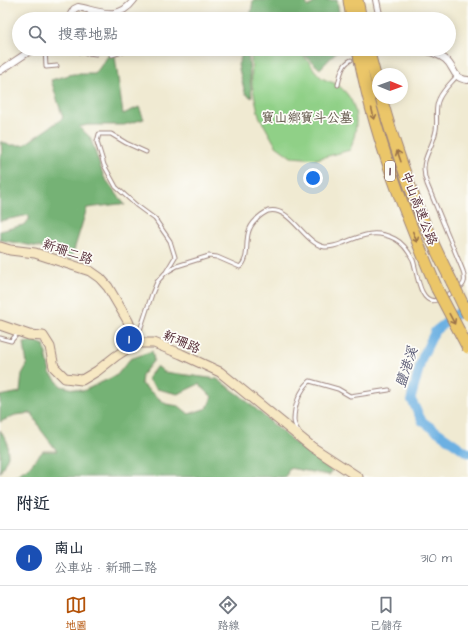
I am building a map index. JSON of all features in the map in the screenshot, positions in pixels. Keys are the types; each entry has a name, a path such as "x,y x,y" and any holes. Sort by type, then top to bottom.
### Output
{"highway":[{"path":"349,0 351,12"},
{"path":"357,0 360,12"},
{"name":"中山高速公路","path":"359,56 378,137 402,204 437,290 468,348"},
{"path":"370,56 373,68"},
{"name":"中山高速公路","path":"383,104 413,197 442,263 468,315"}],"street":[{"path":"121,12 129,7 134,0"},
{"path":"376,0 379,12"},
{"path":"73,12 74,9 78,7 90,12"},
{"path":"0,71 22,56"},
{"path":"440,56 451,66 456,77 468,80"},
{"name":"新珊二路","path":"0,247 10,250 35,253 90,271 100,278 108,287 128,321 136,343"},
{"path":"0,325 20,332 43,336 50,347 54,367 65,378 82,380 136,343"},
{"name":"新珊路","path":"136,343 154,343 220,372 319,452 358,477"}],"lane":[{"path":"45,56 46,67 57,66"},
{"path":"338,85 346,62 351,60"},
{"path":"165,273 177,266 208,256 217,257 240,267 243,264 246,255 247,232 252,223 269,211 279,211 287,216 305,234 325,247 336,246 368,234 376,234 395,239 402,244 412,258 422,293 428,299 436,301 463,286 466,281 463,271 427,184 424,169 426,157 437,128 436,107 438,100 442,92 456,77"},
{"path":"136,343 154,288 175,257 170,241 155,219 136,205 116,187 104,165 97,142 99,134 111,134 126,144 146,152"},
{"path":"0,338 11,341 20,332"},
{"path":"319,452 299,434 294,421 297,403 304,387 307,384 310,382 322,384 338,389 350,396 389,390"}],"green space":[{"path":"253,0 305,0 308,7 318,0 337,0 339,12 251,12"},
{"path":"108,56 115,56 123,114 139,107 144,119 124,125 87,125 79,127 90,137 104,177 125,205 119,204 87,208 71,260 39,247 0,240 0,231 23,225 29,220 29,215 0,221 1,141 8,145 24,145 63,118 51,80 73,74 95,74"},
{"path":"241,56 248,56 252,98 245,93 238,65"},
{"name":"寶山鄉寶斗公墓","path":"251,56 303,56 322,78 339,86 351,100 356,115 356,124 350,150 317,159 291,157 276,146 259,116 252,85"},
{"path":"306,56 332,56 320,69"},
{"path":"35,341 44,345 50,373 61,386 83,391 117,375 130,359 152,351 154,360 142,375 141,384 166,404 179,406 189,414 207,408 212,397 199,384 178,394 157,389 147,379 157,366 164,372 217,379 241,396 296,444 332,471 329,475 289,468 286,477 13,477 28,468 43,451 57,451 41,430 32,413 15,415 0,422 0,396 20,392 22,374 27,365 24,343"},
{"path":"0,430 7,441 8,456 0,473"}],"waterway":[{"name":"鹽港溪","path":"468,305 435,331 422,358 411,399 422,421 468,453"}],"place":[{"name":"南山","path":"129,339"}]}
